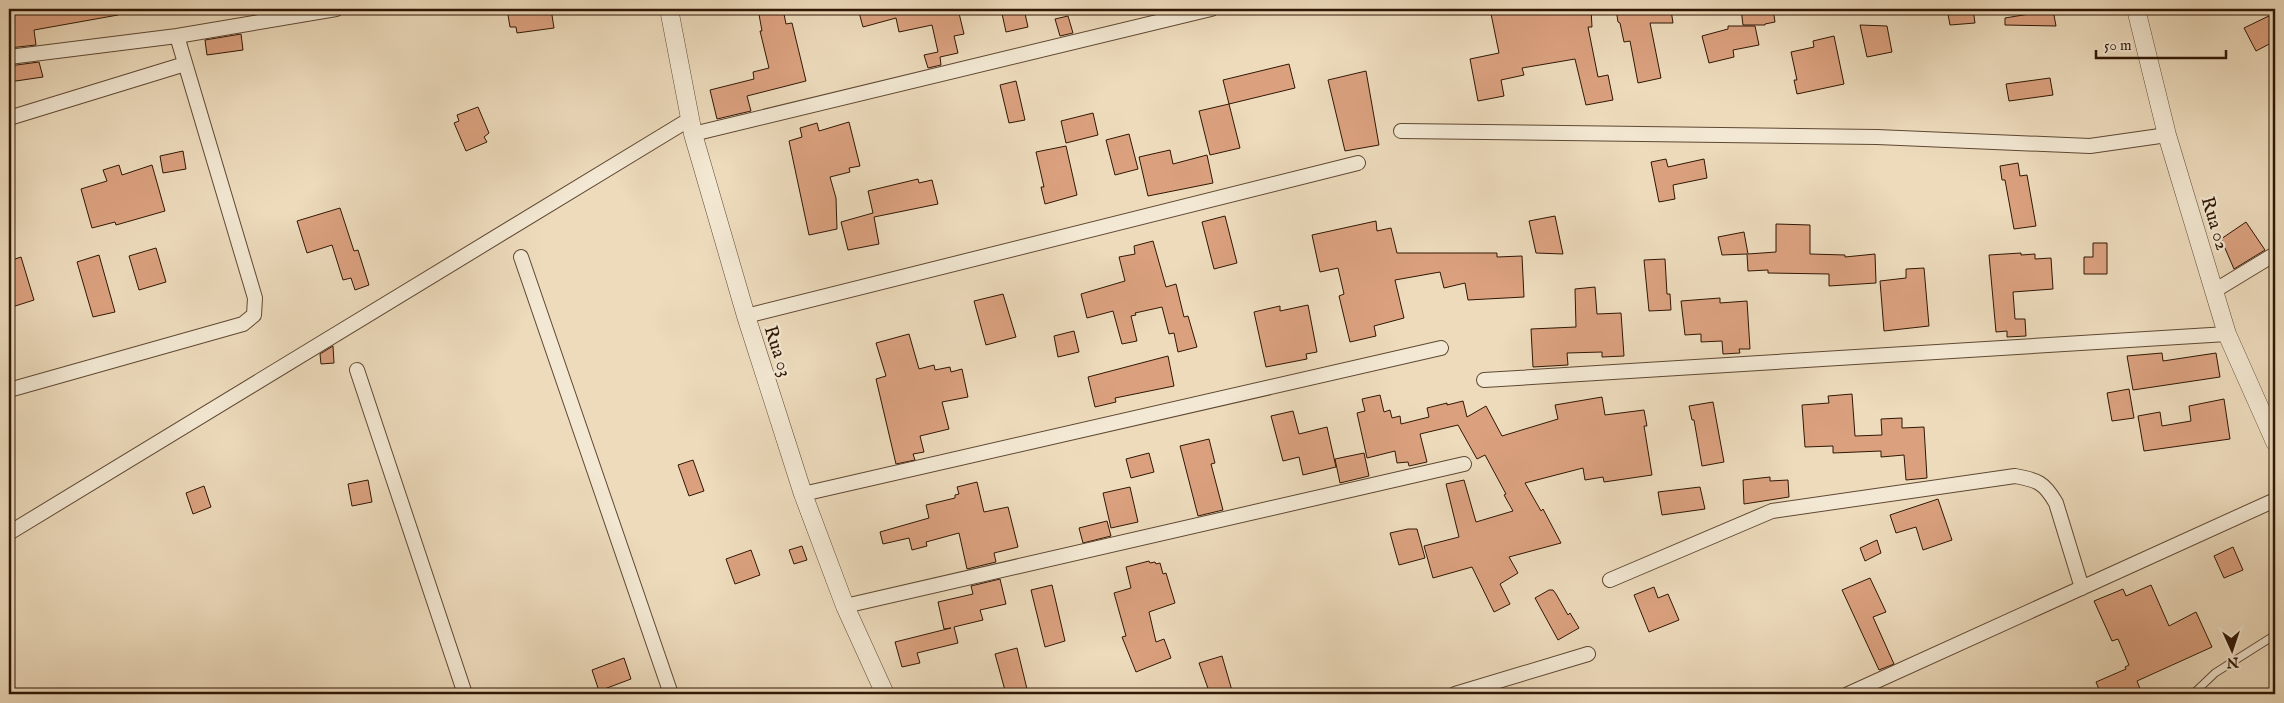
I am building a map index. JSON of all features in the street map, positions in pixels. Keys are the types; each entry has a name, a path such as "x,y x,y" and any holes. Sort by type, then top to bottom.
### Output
{"street":[{"path":"9,56 177,36 336,9"},
{"name":"Rua 03","path":"669,9 692,126 746,316 803,494 845,606 885,694"},
{"path":"9,533 692,126 1211,9"},
{"name":"Rua 02","path":"2136,9 2167,135 2227,334 2275,442"},
{"path":"9,390 242,324 254,314 256,298 177,36"},
{"path":"9,118 186,64"},
{"path":"1401,131 1877,137 2090,146 2167,135"},
{"path":"746,316 1358,163"},
{"path":"2214,291 2275,254"},
{"path":"521,257 671,694"},
{"path":"1484,380 2227,334"},
{"path":"803,494 1441,348"},
{"path":"357,370 465,694"},
{"path":"845,606 1464,464"},
{"path":"1610,580 1772,511 2015,476 2036,480 2049,490 2056,504 2082,588"},
{"path":"1848,694 2275,500"},
{"path":"1455,694 1588,654"}],"lane":[{"path":"2192,694 2215,673 2275,635"}],"building":[{"path":"9,9 118,9 118,15 34,30 36,45 9,48"},
{"path":"507,9 551,9 554,28 517,33 516,27 510,27"},
{"path":"758,9 783,9 786,24 792,23 806,81 747,96 751,111 717,119 710,90 754,79 753,72 769,68 760,31 762,31"},
{"path":"858,9 958,9 964,34 954,36 958,53 940,57 941,65 928,68 924,55 938,52 932,25 899,32 896,18 863,27"},
{"path":"1001,9 1024,9 1028,27 1006,32"},
{"path":"1490,9 1591,9 1592,27 1588,27 1598,77 1608,75 1613,100 1586,105 1575,59 1522,68 1524,75 1501,80 1504,96 1478,101 1470,59 1499,53"},
{"path":"1616,9 1671,10 1673,23 1650,23 1661,78 1638,83 1630,41 1624,42"},
{"path":"1741,9 1773,9 1775,22 1765,25 1743,25"},
{"path":"1947,9 1973,9 1975,23 1950,25"},
{"path":"2053,10 2056,26 2005,25 2005,18"},
{"path":"2275,13 2275,41 2256,51 2244,28"},
{"path":"1068,16 1073,33 1060,36 1055,19"},
{"path":"1860,25 1887,26 1892,52 1867,57"},
{"path":"1728,26 1755,26 1759,45 1733,50 1734,57 1709,63 1702,36 1728,29"},
{"path":"241,34 243,50 207,55 205,40"},
{"path":"1834,36 1844,84 1797,94 1794,80 1797,80 1791,52 1814,47 1813,41"},
{"path":"39,62 43,77 9,82 9,66"},
{"path":"1289,64 1295,88 1229,104 1223,80"},
{"path":"1366,71 1379,145 1345,151 1328,80"},
{"path":"2050,78 2053,95 2009,101 2006,84"},
{"path":"1016,81 1025,120 1009,123 1000,85"},
{"path":"1229,104 1240,148 1210,155 1199,111"},
{"path":"478,107 489,133 484,137 487,142 466,151 454,123 459,121 457,115"},
{"path":"1093,113 1098,135 1066,143 1061,121"},
{"path":"849,122 860,166 849,168 850,172 830,177 836,198 837,229 809,235 789,141 802,137 800,128 817,123 819,131"},
{"path":"1129,134 1138,169 1115,175 1106,140"},
{"path":"1066,146 1077,195 1045,204 1041,187 1044,187 1036,152"},
{"path":"1170,150 1173,164 1207,155 1213,183 1148,196 1139,157"},
{"path":"183,151 186,169 163,173 160,156"},
{"path":"1666,159 1668,167 1704,159 1707,178 1673,185 1675,199 1659,202 1651,162"},
{"path":"2018,163 2020,176 2027,175 2036,226 2014,229 2005,180 2002,180 2000,166"},
{"path":"119,165 122,175 152,165 165,211 116,225 115,222 92,228 81,189 107,181 103,170"},
{"path":"918,179 919,183 932,180 938,204 874,217 879,244 848,250 841,222 873,213 868,191"},
{"path":"340,208 354,251 358,250 369,285 355,290 351,278 343,280 332,245 307,253 297,221"},
{"path":"1225,216 1237,263 1214,269 1202,222"},
{"path":"1555,216 1563,254 1536,253 1529,221"},
{"path":"1376,221 1377,231 1391,228 1397,253 1497,253 1497,257 1522,256 1524,297 1468,300 1465,283 1444,288 1440,272 1395,280 1404,318 1374,326 1376,336 1350,342 1339,296 1344,294 1338,268 1320,272 1312,235"},
{"path":"2246,222 2265,250 2234,269 2221,239"},
{"path":"1776,224 1810,225 1810,254 1845,255 1845,257 1875,254 1876,283 1829,286 1829,274 1768,273 1768,270 1748,271 1747,254 1722,255 1718,237 1744,232 1748,254 1776,252"},
{"path":"1153,241 1166,287 1176,284 1184,317 1188,316 1197,347 1178,352 1174,333 1169,334 1162,307 1135,313 1136,315 1131,316 1137,341 1122,344 1113,311 1087,318 1081,294 1125,281 1119,257 1135,254 1134,246"},
{"path":"2093,243 2107,243 2107,274 2084,274 2084,257 2093,257"},
{"path":"156,248 166,282 139,290 129,256"},
{"path":"2021,253 2021,255 2035,254 2035,259 2051,258 2053,289 2013,292 2015,319 2025,319 2026,336 2007,337 2007,331 1996,332 1989,255"},
{"path":"99,255 115,312 93,317 77,262"},
{"path":"21,257 34,300 12,307 9,295 9,261"},
{"path":"1665,259 1667,294 1670,294 1671,310 1649,311 1644,260"},
{"path":"1924,268 1929,326 1884,331 1880,281 1906,278 1906,269"},
{"path":"1595,287 1597,314 1621,313 1624,356 1602,357 1602,352 1567,353 1568,365 1533,367 1531,329 1576,327 1575,289"},
{"path":"1003,294 1016,337 986,345 974,301"},
{"path":"1720,298 1720,303 1747,301 1750,349 1739,349 1740,353 1723,354 1722,341 1701,342 1701,334 1685,335 1681,301"},
{"path":"1308,305 1317,352 1306,354 1307,359 1266,367 1254,312 1280,306 1280,311"},
{"path":"1074,331 1079,352 1058,357 1054,336"},
{"path":"909,334 919,369 934,365 935,370 950,367 951,372 962,369 968,397 942,402 949,429 920,436 924,452 913,454 915,460 896,464 876,379 886,376 876,343"},
{"path":"333,346 334,363 321,364 320,354"},
{"path":"2162,353 2163,361 2216,353 2220,377 2133,390 2127,356"},
{"path":"1168,356 1174,386 1115,398 1116,402 1095,407 1088,377"},
{"path":"2129,389 2134,418 2112,421 2107,393"},
{"path":"1852,394 1855,436 1882,435 1881,419 1902,418 1902,428 1924,427 1927,478 1906,480 1904,455 1881,457 1881,451 1833,453 1833,446 1805,447 1802,405 1829,403 1828,396"},
{"path":"1380,395 1384,412 1390,410 1392,418 1400,416 1401,424 1429,417 1427,408 1447,403 1447,405 1463,401 1467,417 1486,406 1502,436 1558,419 1555,405 1602,397 1605,415 1644,410 1647,426 1644,426 1652,475 1604,482 1603,477 1585,480 1583,468 1525,483 1541,511 1543,509 1561,543 1509,557 1518,573 1500,584 1510,604 1494,612 1472,567 1433,578 1424,546 1459,537 1446,484 1464,480 1476,522 1513,511 1504,495 1506,494 1485,455 1477,459 1458,425 1420,434 1427,462 1409,466 1408,462 1397,463 1395,451 1367,458 1357,413 1365,411 1362,399"},
{"path":"2224,399 2230,439 2144,451 2138,416 2160,412 2162,426 2191,421 2189,406"},
{"path":"1713,402 1724,462 1702,466 1694,420 1692,420 1689,406"},
{"path":"1293,411 1299,434 1327,427 1336,467 1303,475 1299,457 1283,461 1271,416"},
{"path":"1209,439 1215,463 1211,464 1223,510 1198,516 1180,446"},
{"path":"1149,453 1154,472 1131,478 1126,459"},
{"path":"1364,453 1369,476 1340,483 1335,459"},
{"path":"693,460 704,491 689,496 678,465"},
{"path":"1770,477 1770,481 1788,480 1789,497 1744,504 1743,480"},
{"path":"368,480 372,502 352,506 348,484"},
{"path":"977,482 984,512 1008,507 1018,547 994,553 996,562 967,569 959,533 926,542 927,546 912,550 909,538 883,544 880,532 929,518 926,505 955,498 955,495 959,494 957,487"},
{"path":"204,486 211,507 193,514 186,493"},
{"path":"1130,487 1138,522 1111,528 1103,493"},
{"path":"1700,487 1705,509 1662,515 1658,492"},
{"path":"1938,499 1952,540 1923,550 1916,527 1896,533 1890,515"},
{"path":"1107,521 1111,536 1083,543 1079,528"},
{"path":"1417,529 1425,558 1399,565 1390,533"},
{"path":"1877,540 1881,553 1865,561 1860,548"},
{"path":"802,546 807,560 794,564 789,550"},
{"path":"2233,547 2243,570 2224,578 2214,556"},
{"path":"751,550 760,575 735,584 726,559"},
{"path":"1149,561 1150,563 1160,563 1163,574 1166,573 1175,603 1149,612 1156,642 1164,639 1171,658 1136,672 1122,637 1126,636 1114,593 1131,588 1126,567"},
{"path":"1870,578 1886,612 1873,617 1894,664 1879,670 1842,590"},
{"path":"1000,579 1006,604 980,610 983,620 954,627 958,643 917,653 920,663 902,667 895,642 951,628 944,629 938,602 973,594 971,586"},
{"path":"1052,585 1065,641 1045,647 1031,590"},
{"path":"2151,585 2169,626 2196,612 2212,647 2137,681 2142,694 2101,694 2096,682 2126,669 2125,667 2129,665 2118,639 2112,641 2094,601 2123,589 2126,596"},
{"path":"1654,587 1658,598 1668,594 1679,620 1649,632 1634,595"},
{"path":"1549,590 1553,590 1568,615 1570,613 1579,628 1558,640 1535,598"},
{"path":"1017,648 1027,689 1006,694 995,654"},
{"path":"1222,656 1233,694 1210,694 1199,663"},
{"path":"624,658 631,679 599,691 592,670"}]}
